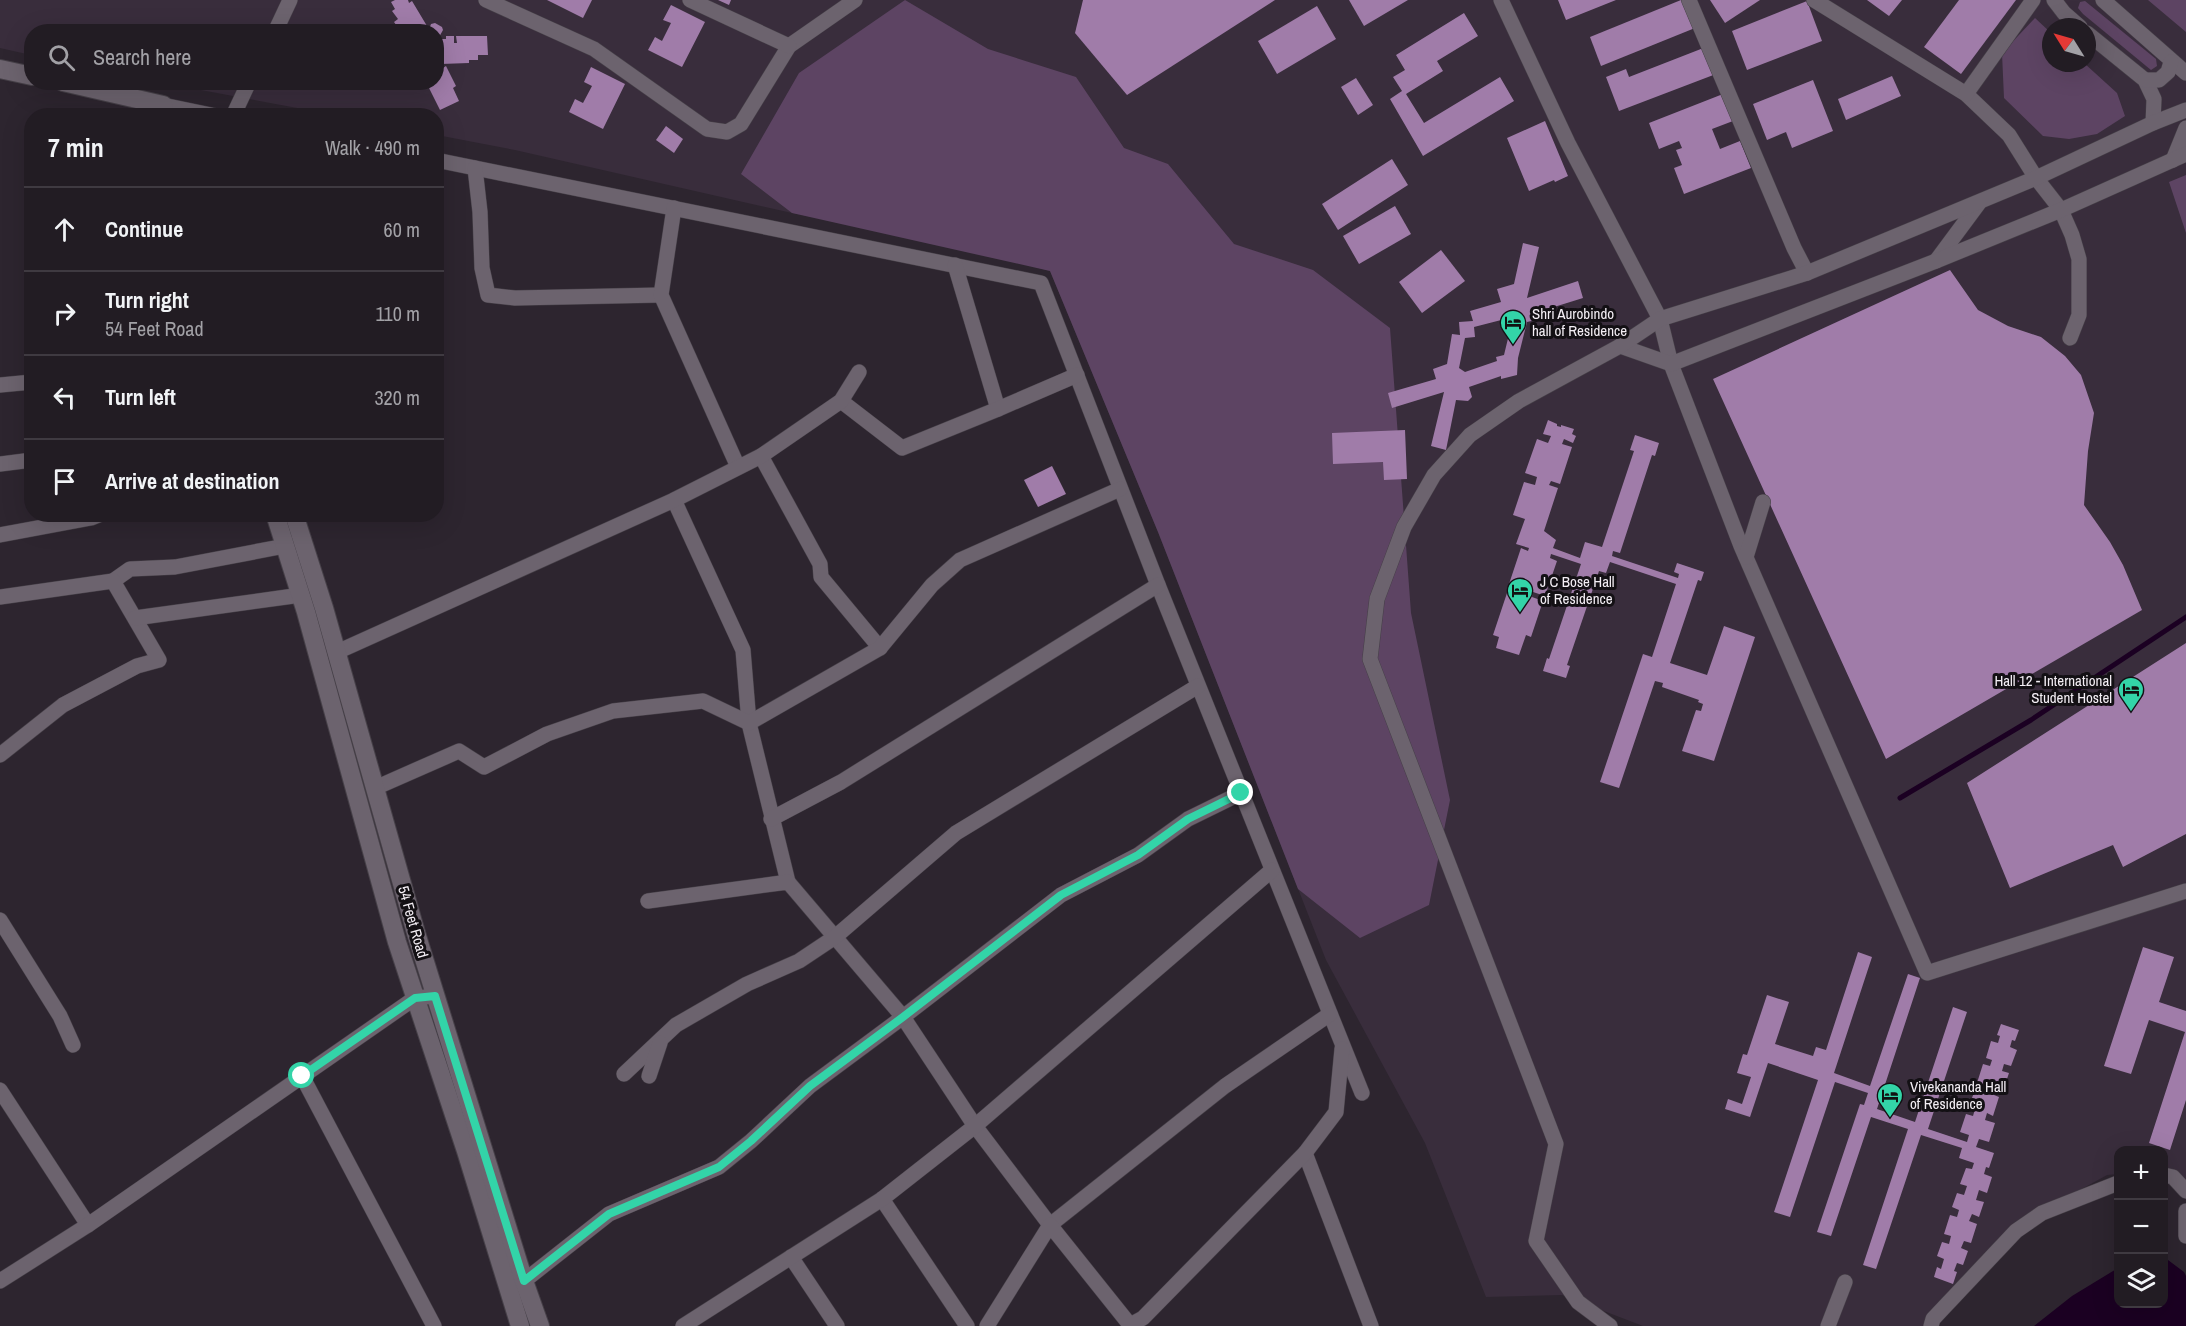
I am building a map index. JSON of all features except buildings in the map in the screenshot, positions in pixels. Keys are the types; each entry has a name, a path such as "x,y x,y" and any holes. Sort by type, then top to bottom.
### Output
{"street":[{"path":"278,24 290,0"},
{"path":"486,0 594,48 708,129 727,132 741,124 789,46 855,0"},
{"path":"690,0 789,46"},
{"path":"1501,0 1568,143 1660,319 1671,364 1746,557 1927,973 2186,891"},
{"path":"1689,0 1794,248 1807,273"},
{"path":"1814,0 1966,94 2009,135 2036,178 2061,210 2072,235 2079,259 2079,315 2070,338"},
{"path":"1966,94 2033,0"},
{"path":"2054,0 2070,18"},
{"path":"2103,0 2186,73"},
{"path":"2096,40 2145,80 2154,99 2152,123"},
{"path":"2145,80 2159,80 2168,72 2171,62"},
{"path":"0,69 24,74"},
{"path":"92,90 157,108"},
{"path":"237,108 245,90"},
{"path":"1610,1326 1578,1302 1536,1241 1556,1144 1370,659 1377,598 1404,527 1434,475 1470,435 1519,401 1620,346 1660,319 1807,273 2036,178 2152,123 2186,110"},
{"path":"1620,346 1671,364 1936,261 2061,210 2180,157 2186,128"},
{"path":"444,162 1041,283 1198,686 1362,1093"},
{"path":"475,168 480,212 482,268 488,296 514,298 661,295"},
{"path":"1936,261 1980,202"},
{"path":"674,208 661,295 738,467"},
{"path":"955,265 998,410"},
{"path":"337,652 674,500 761,456 841,401 859,372"},
{"path":"841,401 902,448 998,410 1077,375"},
{"path":"0,385 24,383"},
{"path":"761,456 820,564 822,577 880,648"},
{"path":"0,464 24,461"},
{"path":"749,723 880,648 932,585 960,560 1120,489"},
{"path":"674,500 743,650 749,723 788,882 903,1017 975,1126 1130,1325 1143,1318 1305,1153 1336,1112 1342,1046"},
{"path":"1746,557 1763,502"},
{"path":"0,535 70,522"},
{"name":"54 Feet Road","path":"278,522 301,595 397,942 520,1326"},
{"name":"54 Feet Road","path":"296,522 337,652 435,996 540,1326"},
{"path":"0,597 113,581 130,569 175,567 285,546"},
{"path":"0,754 63,705 137,666 159,660 113,581"},
{"path":"771,819 841,782 1158,585"},
{"path":"135,618 301,595"},
{"path":"624,1074 676,1025 747,984 799,962 836,937 956,833 1198,686"},
{"path":"375,788 459,751 484,767 546,734 613,711 703,700 749,723"},
{"path":"524,1281 609,1214 719,1167 751,1141 810,1086 1061,895 1138,855 1188,819 1241,793"},
{"path":"683,1326 882,1199 975,1126 1272,870"},
{"path":"648,901 788,882"},
{"path":"0,920 60,1016 73,1045"},
{"path":"0,1281 88,1225 415,998 435,996"},
{"path":"987,1326 1050,1225 1225,1086 1330,1014"},
{"path":"649,1076 661,1040"},
{"path":"302,1076 434,1326"},
{"path":"0,1090 88,1225"},
{"path":"1305,1153 1371,1326"},
{"path":"2174,1174 2186,1191"},
{"path":"1931,1326 1933,1319 2016,1231 2043,1213 2114,1186"},
{"path":"882,1199 968,1326"},
{"path":"2186,1211 2186,1236"},
{"path":"791,1257 837,1326"},
{"path":"1828,1326 1845,1282"}],"shaded area":[{"path":"0,0 2186,0 2186,1181 2168,1173 2168,1146 2114,1146 2114,1174 2107,1175 2031,1217 1931,1326 1643,1326 1562,1295 1486,1297 1425,1143 1326,960 1158,532 1050,271 928,239 792,213 515,150 444,136 444,108 297,108 201,90 444,90 444,24 24,24 24,53 0,48"},
{"path":"905,0 988,49 1076,77 1124,148 1168,164 1234,244 1313,270 1390,328 1411,613 1450,800 1429,905 1360,938 1298,889 1158,532 1050,271 792,213 741,174 799,73"},
{"path":"2148,0 2186,0 2186,32"},
{"path":"2085,1 2156,59 2157,66 2151,70 2096,25 2096,18 2088,18 2083,14 2078,8 2080,2"},
{"path":"2035,18 2042,25 2042,72 2094,72 2117,93 2125,116 2097,134 2069,139 2043,136 2004,98 2002,53"},
{"path":"2186,175 2186,233 2169,182"},
{"path":"2168,1260 2186,1276 2186,1326 2034,1326 2072,1296 2114,1270 2114,1308 2168,1308"}],"waterway":[{"path":"1900,798 2031,720 2186,617"}],"place":[{"name":"Shri Aurobindo hall of Residence","path":"1513,346"},
{"name":"J C Bose Hall of Residence","path":"1520,614"},
{"name":"Hall 12 - International Student Hostel","path":"2131,713"},
{"name":"Vivekananda Hall of Residence","path":"1890,1119"}],"route":[{"path":"302,1076 415,998 435,996 524,1281 609,1214 719,1167 751,1141 810,1086 1061,895 1138,855 1188,819 1241,793"}]}
